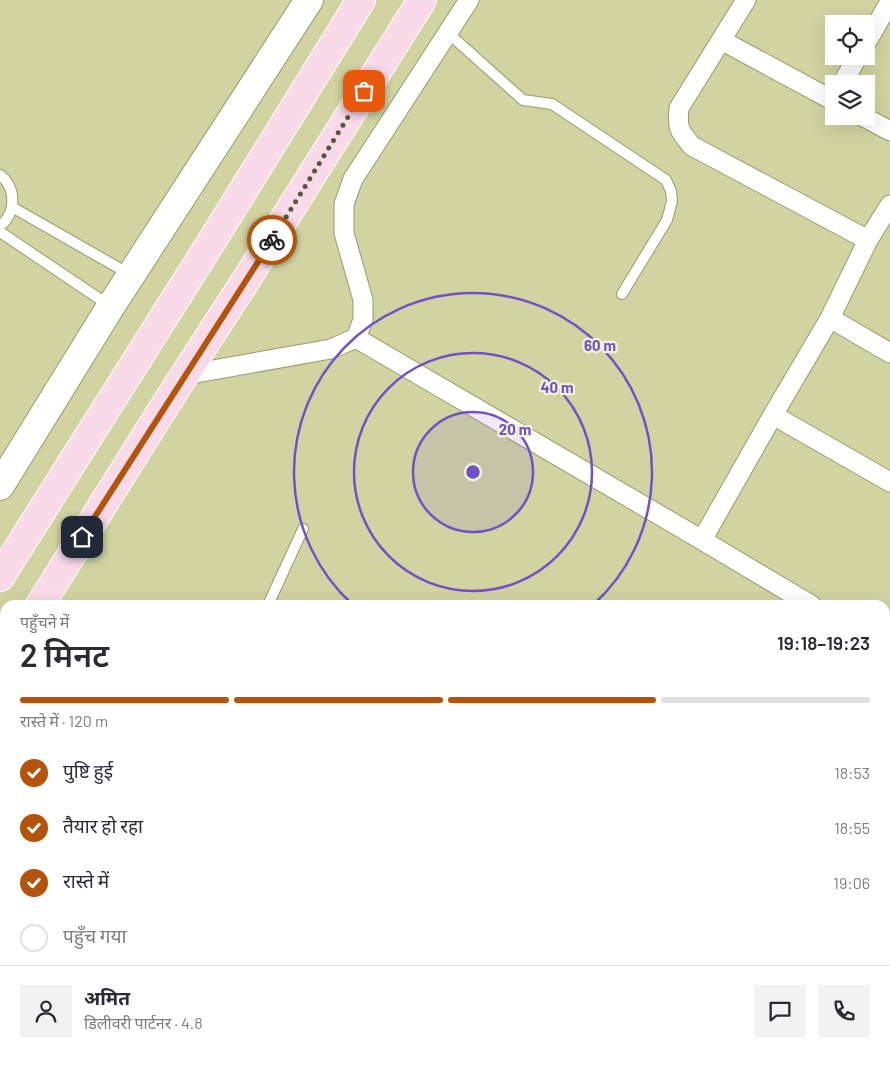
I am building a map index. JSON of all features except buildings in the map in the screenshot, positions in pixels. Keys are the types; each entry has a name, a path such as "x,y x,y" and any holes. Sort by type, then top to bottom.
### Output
{"main road":[{"path":"0,486 111,306 309,0"},
{"path":"0,577 361,0"},
{"path":"48,598 185,374 422,0"}],"street":[{"path":"185,374 331,349 356,338 363,320 363,300 344,233 344,204 353,179 469,0"},
{"path":"746,0 679,108 678,122 681,133 692,146 868,240"},
{"path":"875,25 885,4"},
{"path":"721,40 825,96"},
{"path":"875,123 890,131"},
{"path":"702,540 830,318 868,240 890,205"},
{"path":"830,318 890,352"},
{"path":"356,338 702,540 799,600"},
{"path":"774,415 890,482"}],"lane":[{"path":"448,33 524,100 552,104 666,180 671,191 672,201 667,220 622,294"},
{"path":"0,175 11,188 13,199 8,217 0,226"},
{"path":"12,207 131,275"},
{"path":"0,232 111,306"},
{"path":"270,600 303,529"}],"way so far":[{"path":"272,240 364,91"}],"route":[{"path":"82,537 272,240"}]}
